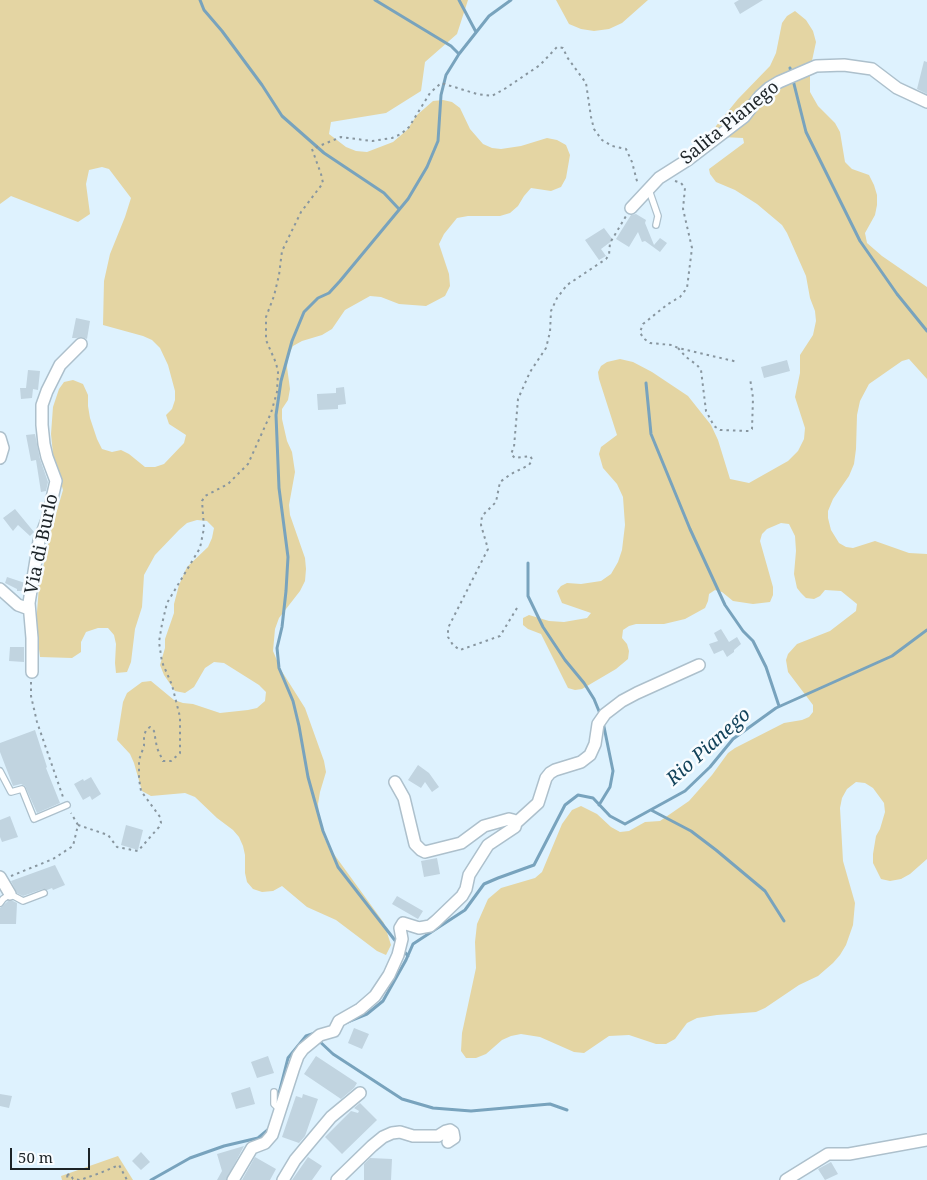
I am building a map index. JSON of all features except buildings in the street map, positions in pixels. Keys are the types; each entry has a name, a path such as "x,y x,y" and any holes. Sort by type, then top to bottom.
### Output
{"street":[{"name":"Salita Pianego","path":"631,208 664,174 689,159 744,117 760,96 769,88 816,66 844,65 872,69 897,88 927,102"},
{"name":"Via di Burlo","path":"32,672 32,638 29,609 39,541 47,520 56,481 44,444 42,405 60,365 82,344"},
{"path":"0,438 3,448 0,458"},
{"name":"Via di Burlo","path":"0,589 18,605 29,609"},
{"path":"233,1180 252,1148 265,1143 272,1135 298,1056 312,1041 337,1026 375,996 398,955 401,941 400,928 403,923 419,928 430,926 456,902 466,888 469,875 481,854 488,845 515,827 516,823 538,803 546,778 550,773 582,762 590,755 595,744 598,724 605,714 622,701 637,693 699,666"},
{"path":"395,782 404,798 414,844 425,852 461,843 484,826 509,819 516,823"},
{"path":"1,879 10,894"},
{"path":"283,1180 295,1160 331,1117 360,1093"},
{"path":"337,1180 378,1140 392,1133 400,1132 413,1136 438,1136 450,1130 453,1132 454,1138 448,1142"},
{"path":"786,1180 828,1154 849,1154 927,1140"}],"lane":[{"path":"645,194 658,216 656,225"},
{"path":"0,771 12,792 22,789 34,819 67,805"},
{"path":"0,903 2,898 10,894 23,901 44,893"},
{"path":"274,1092 274,1104 280,1110"}],"path":[{"path":"78,825 108,835 117,847 138,852 161,823 160,817 141,791 139,760 144,746 144,736 146,730 150,727 154,731 157,748 163,762 171,761 180,753 180,717 172,685 162,662 159,642 162,624 167,603 201,542 204,528 202,501 205,496 228,484 248,464 258,444 275,399 278,372 266,340 266,317 280,275 282,251 301,212 322,183 322,174 312,149 340,136 372,140 392,138 401,134 409,127 430,93 440,82 477,94 492,96 540,65 557,47 563,48 567,57 586,83 590,117 594,129 602,140 612,146 626,149 645,194"},
{"name":"Salita Pianego","path":"669,184 678,182 685,188 683,209 692,248 687,288 680,297 643,324 640,332 650,343 672,345 738,362"},
{"path":"517,608 500,636 460,650 453,645 448,637 448,628 488,549 481,525 482,516 496,502 500,482 529,465 532,459 530,456 515,458 512,454 518,399 530,372 546,348 550,332 551,311 566,285 606,260 610,255 610,243 631,208"},
{"path":"678,348 701,370 706,411 714,426 720,430 752,430 753,398 750,378"},
{"path":"1,879 53,859 73,846 78,825 56,779 33,708 31,696 32,672"},
{"path":"68,1180 66,1175 70,1174 73,1179 80,1180 119,1164 126,1180"}],"shaded area":[{"path":"0,0 468,0 457,34 425,62 421,91 386,113 331,122 329,134 346,147 356,151 367,152 393,142 407,130 417,115 433,101 443,100 452,102 460,108 470,129 483,144 492,148 501,149 521,146 547,138 557,140 566,145 570,155 566,178 561,187 551,191 531,188 518,206 510,213 500,216 457,218 444,234 439,244 449,274 450,286 445,296 426,306 399,304 381,297 370,296 345,310 332,329 322,335 293,346 288,356 287,367 290,389 288,400 282,409 282,419 287,441 292,452 295,472 289,505 290,515 305,558 306,569 305,581 300,591 279,618 275,629 273,651 281,670 305,708 324,761 326,772 318,804 324,837 328,846 384,923 391,945 386,955 377,951 336,920 307,907 282,886 273,891 262,892 253,889 247,882 243,846 233,830 195,797 185,793 151,796 142,791 130,754 117,740 123,702 127,693 142,682 151,681 174,700 220,713 257,708 265,701 266,692 259,685 224,663 214,662 205,668 194,687 185,693 175,691 164,675 160,665 165,648 165,639 174,613 174,604 179,585 187,567 208,547 212,538 214,528 207,521 197,520 187,523 155,555 144,575 142,607 135,629 131,662 127,672 116,673 116,644 114,635 108,628 98,628 86,632 81,642 81,652 72,658 40,657 36,625 39,586 51,531 63,490 53,454 51,434 53,407 59,389 64,382 73,380 83,384 88,395 90,418 102,449 112,452 121,450 145,467 155,467 164,464 184,443 186,435 169,424 166,415 172,409 175,391 168,365 160,348 152,340 143,336 103,325 104,281 110,254 131,198 109,169 102,167 89,170 86,184 90,214 78,222 11,196 0,204"},
{"path":"556,0 648,0 622,23 609,29 594,31 581,29 569,24"},
{"path":"795,11 806,20 813,31 816,42 810,70 810,92 818,106 835,123 840,132 845,162 852,169 869,175 874,185 877,205 875,215 865,233 867,243 882,256 927,287 927,379 909,359 902,361 869,384 860,401 857,415 854,464 849,476 833,499 828,511 828,518 831,530 839,543 846,547 853,548 875,541 909,553 927,554 927,859 910,874 901,879 890,881 881,879 873,863 873,854 876,836 885,812 884,803 873,788 865,783 856,782 847,789 842,798 840,808 843,861 855,903 853,925 846,945 840,955 818,976 799,985 756,1012 697,1018 687,1023 675,1039 666,1044 656,1044 629,1035 609,1036 584,1053 574,1052 540,1037 521,1034 502,1040 486,1054 476,1058 466,1058 461,1051 462,1033 476,968 475,942 477,924 488,899 501,888 535,878 542,872 562,824 572,810 581,806 597,814 611,827 620,832 629,831 645,822 660,821 689,801 728,753 735,748 784,723 809,717 813,712 813,705 788,672 786,660 788,654 797,644 830,631 856,611 857,604 841,591 825,590 814,599 806,598 801,593 797,588 794,574 795,536 789,524 781,523 767,529 762,534 760,541 773,587 773,595 770,602 753,604 733,601 722,592 715,590 709,594 705,608 685,619 664,624 636,624 629,626 623,630 622,638 627,644 629,651 628,659 616,669 582,689 568,688 541,634 523,625 523,618 529,615 549,621 564,622 587,618 591,613 562,603 557,591 567,583 581,584 601,581 611,574 622,550 625,525 623,497 617,484 603,468 599,454 601,447 617,435 598,372 601,366 607,362 620,359 633,362 688,396 711,425 718,440 730,479 749,483 788,461 798,451 804,439 805,428 795,397 800,373 800,355 813,335 816,321 806,276 782,225 757,204 735,190 716,182 709,169 744,143 743,138 722,137 715,131 716,126 738,99 770,66 776,53 782,23 787,16"},
{"path":"118,1156 133,1180 62,1180 61,1176"}],"waterway":[{"path":"200,0 204,10 262,85 282,116 324,153 384,193 399,209"},
{"path":"375,0 451,46 458,53"},
{"path":"459,0 476,32"},
{"path":"397,943 338,867 323,831 308,777 293,701 279,668 277,648 282,627 288,557 279,488 276,415 281,381 292,341 304,312 318,298 329,293 408,199 427,167 438,141 441,95 446,75 459,54 489,16 511,0"},
{"path":"790,68 806,132 860,241 897,294 927,331"},
{"path":"646,383 651,434 690,529 725,605 743,631 753,641 766,667 779,706"},
{"path":"528,563 528,596 543,627 565,660 584,683 594,699 601,716"},
{"name":"Rio Pianego","path":"345,1023 367,1014 383,1001 413,944 465,910 484,884 534,865 565,805 578,795 593,798 610,816 625,824 685,791 710,767 733,739 776,708 892,656 927,630"},
{"path":"599,805 610,787 613,771 603,722"},
{"path":"651,810 691,831 716,850 765,891 784,921"},
{"name":"Rio Pianego","path":"403,950 408,956"},
{"name":"Rio Pianego","path":"276,1105 288,1058 306,1036 315,1033"},
{"path":"317,1039 333,1054 402,1099 433,1108 471,1111 550,1104 567,1110"},
{"name":"Rio Pianego","path":"151,1180 190,1158 224,1146 258,1138 270,1128"}]}
